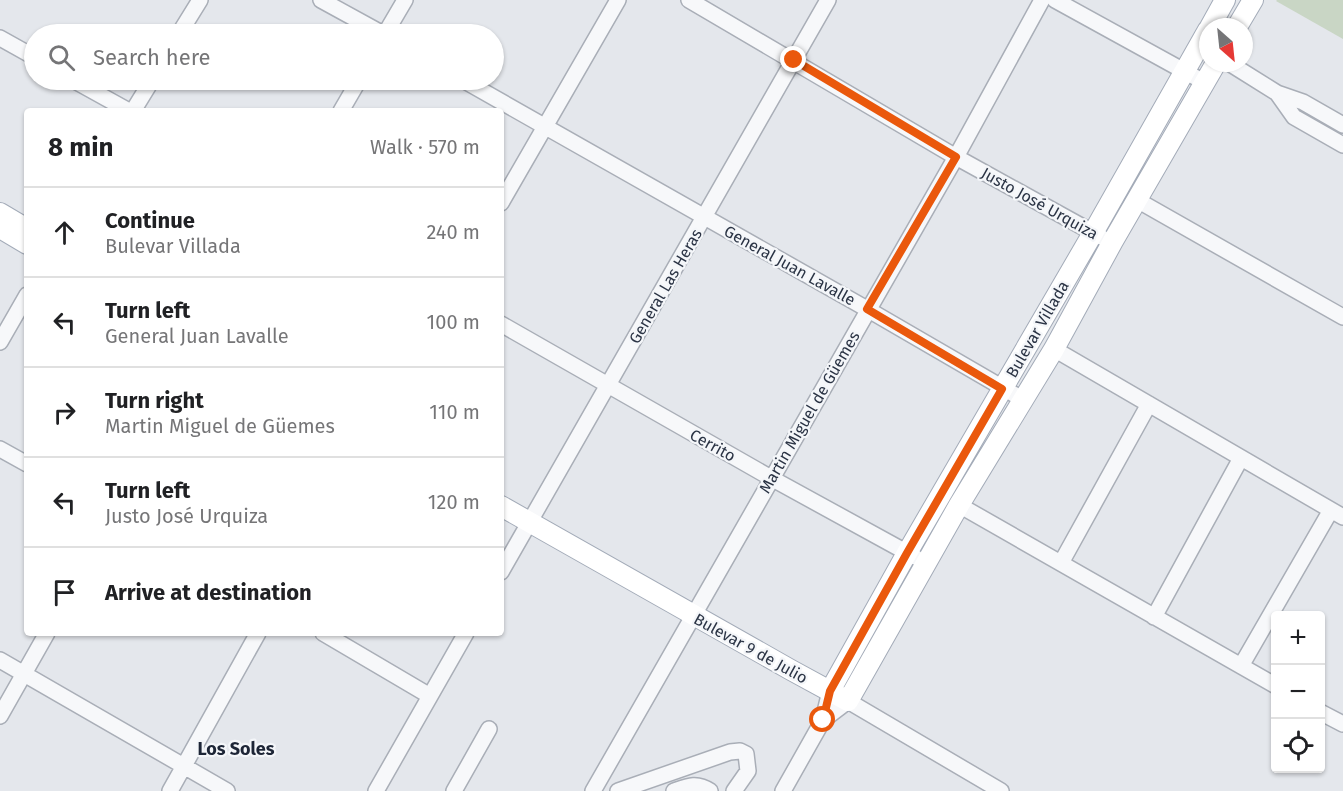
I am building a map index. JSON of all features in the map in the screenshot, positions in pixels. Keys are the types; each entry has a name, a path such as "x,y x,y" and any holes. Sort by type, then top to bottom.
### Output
{"main road":[{"name":"Bulevar Villada","path":"1215,18 1225,0"},
{"path":"1242,18 1253,0"},
{"name":"Bulevar Villada","path":"830,691 1199,46"},
{"name":"Bulevar Villada","path":"848,700 959,505 1054,349 1210,72"},
{"path":"0,213 24,227"},
{"path":"0,228 24,242"},
{"name":"Bulevar 9 de Julio","path":"504,508 848,700"}],"street":[{"path":"185,24 200,0"},
{"path":"321,0 365,24"},
{"path":"390,24 405,0"},
{"path":"504,198 618,0"},
{"name":"Justo José Urquiza","path":"689,0 956,157 1093,233 1113,241"},
{"name":"General Las Heras","path":"504,567 828,0"},
{"name":"Martin Miguel de Güemes","path":"593,791 956,157 1042,0"},
{"path":"1055,0 1204,82"},
{"path":"0,38 24,51"},
{"path":"1243,72 1277,93 1304,102 1343,125"},
{"path":"92,90 125,108"},
{"path":"133,108 145,90"},
{"path":"343,108 353,90"},
{"name":"General Juan Lavalle","path":"481,90 1022,399"},
{"path":"1277,93 1294,117 1343,145"},
{"path":"1137,200 1343,317"},
{"path":"0,342 24,300"},
{"name":"Cerrito","path":"504,326 771,478 926,562"},
{"path":"1054,349 1337,514 1241,666"},
{"path":"1060,563 1149,404"},
{"path":"0,449 24,462"},
{"path":"1154,617 1241,458"},
{"path":"959,505 1271,684"},
{"path":"0,716 45,636"},
{"path":"170,791 256,636"},
{"path":"328,636 430,696"},
{"path":"376,791 464,636"},
{"path":"0,660 226,791"},
{"path":"783,791 823,720 830,691"},
{"path":"823,720 848,700"},
{"name":"Bulevar 9 de Julio","path":"848,700 1001,791"},
{"path":"1325,714 1341,719"},
{"path":"454,791 489,729"},
{"path":"618,791 730,752 740,751 746,754 748,771 734,791"},
{"path":"674,791 692,785 710,791"}],"green space":[{"path":"1343,0 1343,39 1276,1"}],"district":[{"name":"Los Soles","path":"236,749"}],"route":[{"path":"794,60 956,157 867,309 1002,389 830,691 823,720"}]}
